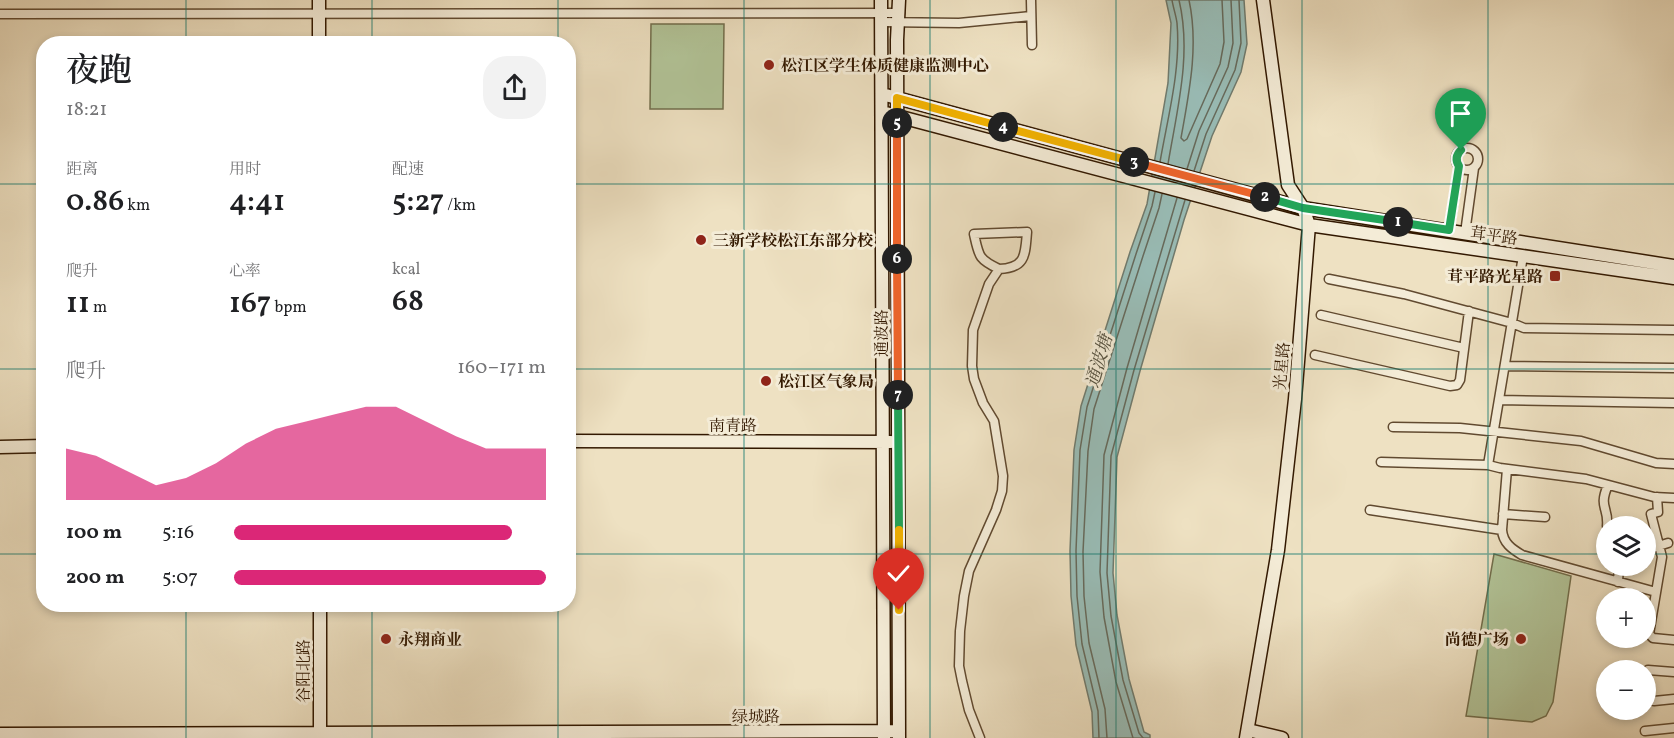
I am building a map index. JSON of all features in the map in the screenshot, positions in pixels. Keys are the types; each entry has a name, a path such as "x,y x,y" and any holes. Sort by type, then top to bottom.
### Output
{"main road":[{"name":"通波路","path":"881,0 884,735"},
{"name":"通波路","path":"899,0 897,40 899,735"},
{"name":"光星路","path":"1247,734 1278,550 1295,399 1309,225 1303,208 1288,184 1263,0"},
{"path":"319,6 319,36"},
{"path":"882,94 1303,208 1674,266"},
{"name":"茸平路","path":"882,112 1309,225 1674,278"},
{"name":"南青路","path":"576,441 898,442"},
{"path":"0,447 36,446"},
{"name":"谷阳北路","path":"320,612 320,736"},
{"name":"绿城路","path":"0,734 899,735"},
{"path":"1247,734 1282,738"}],"street":[{"path":"1031,0 1032,45"},
{"path":"0,14 319,6 899,17 958,23 1031,16"},
{"path":"1449,230 1459,166 1456,160 1461,150 1468,148 1475,151 1478,158 1474,168 1465,233"},
{"path":"1459,166 1468,170 1474,168"},
{"path":"980,738 969,710 961,674 960,631 969,571 996,510 1002,491 1003,476 994,421 983,404 974,379 972,366 974,330 989,284 999,269 1015,267 1022,261 1027,232 974,234 979,254 985,262 999,269"},
{"path":"1488,465 1523,256"},
{"path":"1329,279 1404,294 1524,328 1674,330"},
{"path":"1314,355 1449,386 1456,385 1460,380 1469,311"},
{"path":"1321,315 1464,348"},
{"path":"1504,366 1674,368"},
{"path":"1499,400 1674,403"},
{"path":"1393,427 1460,428 1581,441 1656,463 1674,464"},
{"path":"1381,462 1488,465 1576,477 1657,497 1674,498"},
{"path":"1507,469 1502,530 1502,538 1506,544 1522,555 1641,588"},
{"path":"1606,516 1603,500 1608,485"},
{"path":"1656,592 1664,544 1651,514 1658,512 1657,497"},
{"path":"1370,510 1502,530"},
{"path":"1503,514 1545,517"},
{"path":"1656,547 1664,544"},
{"path":"1618,576 1618,582"},
{"path":"1656,638 1674,640"},
{"path":"1656,670 1674,672"},
{"path":"1656,701 1674,699"},
{"path":"1646,731 1674,728"}],"green space":[{"path":"651,24 724,24 723,109 650,109"},
{"name":"尚德广场","path":"1494,554 1571,576 1553,702 1546,716 1532,722 1466,716"}],"water":[{"name":"通波塘","path":"1166,0 1244,0 1247,44 1241,72 1212,136 1184,220 1117,457 1113,573 1117,615 1129,679 1144,732 1150,735 1150,738 1093,738 1092,712 1076,645 1071,596 1070,551 1074,450 1081,406 1147,204 1168,83 1171,23"}],"place":[{"name":"松江区学生体质健康监测中心","path":"769,65"},
{"name":"三新学校松江东部分校","path":"701,240"},
{"name":"茸平路光星路","path":"1555,276"},
{"name":"松江区气象局","path":"766,381"},
{"name":"永翔商业","path":"386,639"},
{"name":"尚德广场","path":"1521,639"}],"route":[{"path":"899,610 897,98 1303,208 1449,230 1459,166 1456,160 1461,150"}]}
